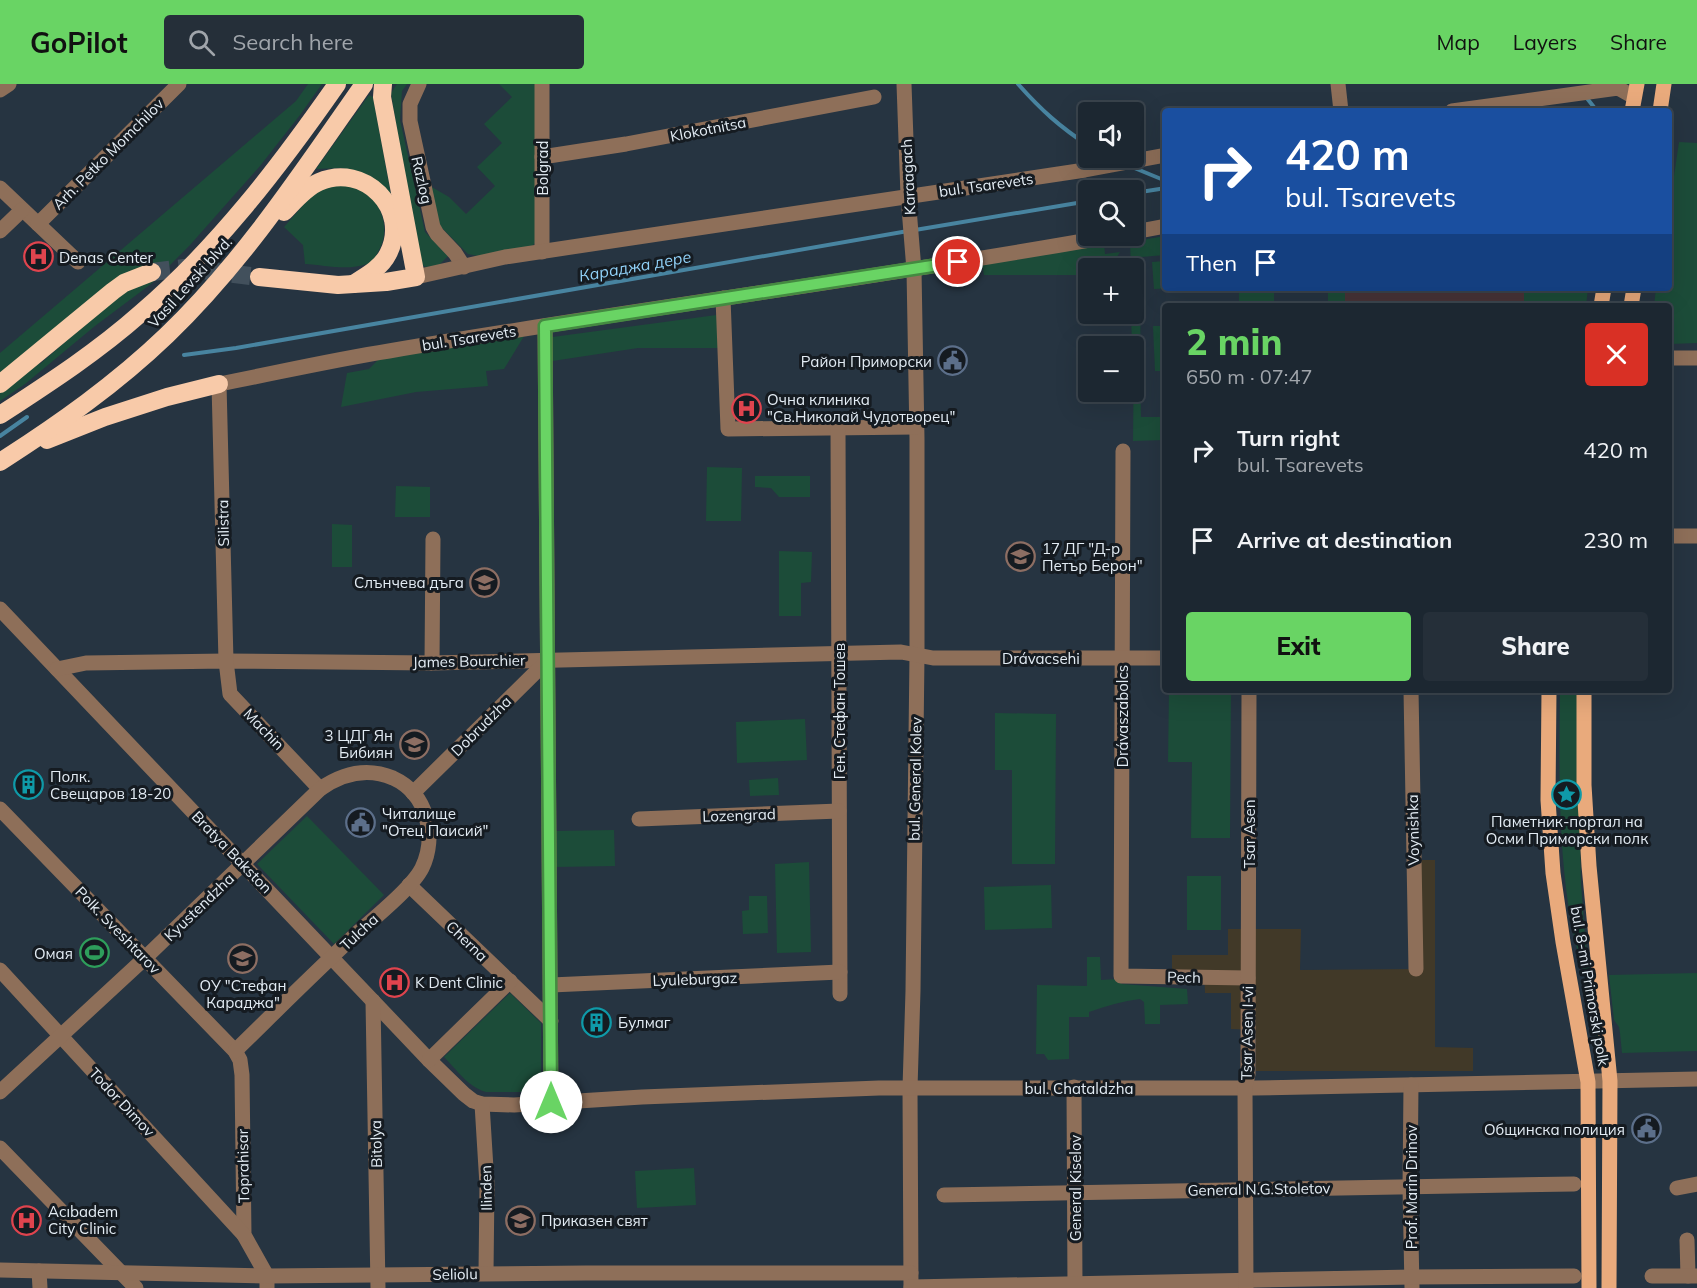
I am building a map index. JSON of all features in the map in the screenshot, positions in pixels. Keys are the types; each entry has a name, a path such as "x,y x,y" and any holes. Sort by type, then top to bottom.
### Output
{"highway":[{"name":"Vasil Levski blvd.","path":"0,415 98,349 171,286 239,214 292,148 337,84"},
{"name":"Vasil Levski blvd.","path":"4,460 82,407 142,358 185,318 244,251 364,84"},
{"path":"259,277 338,285 416,278 382,97 383,84"},
{"path":"244,251 314,184 337,177 357,179 380,194 394,224 394,233 389,252 384,260 372,272 351,285"},
{"path":"0,384 113,291 124,283 152,272"},
{"path":"4,460 105,417 167,397 219,384"}],"main road":[{"path":"1660,108 1664,84"},
{"name":"bul. 8-mi Primorski polk","path":"1549,693 1548,800 1553,873 1588,1082 1589,1288"},
{"name":"bul. 8-mi Primorski polk","path":"1584,693 1584,785 1589,866 1610,1081 1608,1288"}],"street":[{"path":"0,90 9,84"},
{"name":"Arh. Petko Momchilov","path":"38,224 179,84"},
{"name":"Razlog","path":"419,84 410,104 410,121 433,227 464,267"},
{"name":"Bolgrad","path":"542,84 542,252"},
{"name":"Karaagach","path":"904,84 908,196 914,263"},
{"path":"1338,84 1341,108"},
{"path":"1474,108 1574,94 1598,88 1618,88 1634,97"},
{"name":"Klokotnitsa","path":"542,157 626,144 874,98"},
{"name":"bul. Tsarevets","path":"416,278 505,257 1099,168 1161,156"},
{"path":"0,188 78,262"},
{"path":"0,231 22,210"},
{"path":"1144,230 1162,227"},
{"name":"bul. Tsarevets","path":"219,384 387,351 723,298 914,263 1078,241"},
{"name":"bul. General Kolev","path":"911,1283 910,1088 917,655 914,263"},
{"path":"723,298 728,429 916,427"},
{"path":"545,326 551,1102"},
{"path":"1672,358 1697,358"},
{"name":"Silistra","path":"219,384 226,661"},
{"name":"Ген. Стефан Тошев","path":"838,427 840,994"},
{"name":"Drávaszabolcs","path":"1121,976 1123,451"},
{"path":"1672,536 1697,536"},
{"path":"432,663 433,539"},
{"name":"Bratya Bakston","path":"0,609 464,1094"},
{"name":"James Bourchier","path":"57,669 86,663 226,661 432,663 901,652 917,655"},
{"name":"Drávacsehi","path":"917,655 933,658 1162,658"},
{"name":"Dobrudzha","path":"413,793 548,660"},
{"name":"Machin","path":"226,661 230,694 320,789"},
{"name":"Tsar Asen","path":"1248,978 1249,693"},
{"name":"Voynishka","path":"1411,693 1416,969"},
{"name":"Kyustendzha","path":"0,1092 145,958 320,789 349,774 373,772 393,778 413,793"},
{"name":"Tulcha","path":"235,1051 421,871 428,854 430,837 428,819 413,793"},
{"name":"Polk. Sveshtarov","path":"0,809 235,1051"},
{"name":"Lozengrad","path":"639,819 839,811"},
{"name":"Cherna","path":"409,885 551,1021"},
{"name":"Todor Dimov","path":"0,970 244,1235"},
{"name":"Lyuleburgaz","path":"551,985 840,972"},
{"name":"Pech","path":"1121,976 1248,978"},
{"name":"Tsar Asen I-vi","path":"1245,1088 1248,1074 1248,978"},
{"path":"429,1060 510,981"},
{"name":"Bitolya","path":"373,1001 378,1281"},
{"path":"374,1027 381,1019 392,1020"},
{"name":"Toprahisar","path":"235,1051 240,1060 242,1075 244,1235 267,1282"},
{"name":"bul. Chataldzha","path":"464,1094 482,1104 514,1105 767,1092 910,1088 1245,1088 1697,1079"},
{"name":"Prof. Marin Drinov","path":"1411,1085 1412,1283"},
{"name":"General Kiselov","path":"1074,1087 1076,1286"},
{"path":"1245,1088 1246,1284"},
{"name":"Ilinden","path":"482,1104 487,1185 486,1273"},
{"path":"0,1148 136,1288"},
{"name":"General N.G.Stoletov","path":"944,1195 1574,1184"},
{"path":"1677,1188 1697,1184"},
{"path":"1652,1276 1692,1276 1687,1240"},
{"name":"Seliolu","path":"0,1270 121,1273 267,1282 378,1281 486,1273 505,1281 1076,1286 1412,1283 1574,1276"},
{"path":"39,1270 40,1288"}],"shaded area":[{"path":"1345,291 1524,291 1524,303 1345,303"},
{"path":"1420,860 1435,860 1435,1047 1473,1048 1473,1071 1256,1071 1256,1030 1231,1029 1231,993 1205,993 1204,970 1172,970 1172,955 1228,955 1228,929 1301,929 1300,970 1416,969"}],"green space":[{"path":"308,84 322,84 260,166 190,245 151,284 95,326 25,384 0,401 0,393 38,362 40,364 151,267 0,379 0,353 296,101"},
{"path":"397,84 407,84 402,91 400,120 425,232 448,256 439,265 426,267 422,265 418,257 391,93"},
{"path":"499,84 536,84 535,243 532,246 478,256 468,254 440,226 430,186 449,197 466,214 495,186 477,167 502,143 484,124 512,97"},
{"path":"369,95 373,97 393,206 351,170 316,169"},
{"path":"1679,142 1697,143 1697,343 1672,344 1672,303 1654,303 1656,291 1672,291 1672,189"},
{"path":"346,185 371,197 380,210 384,234 378,252 371,262 360,266 305,264 303,245 284,227 320,186"},
{"path":"1162,237 1162,255 1131,258 1130,246 1144,246 1144,240"},
{"path":"1088,246 1104,246 1105,254 1120,252 1116,258 1078,258 1078,275 984,275 981,259"},
{"path":"1162,261 1162,289 1154,289 1152,262"},
{"path":"1239,291 1274,291 1274,303 1239,303"},
{"path":"1328,291 1345,291 1345,303 1328,303"},
{"path":"1524,291 1588,291 1586,303 1524,303"},
{"path":"724,314 725,348 638,348 546,362 545,338"},
{"path":"1131,324 1140,324 1140,336 1132,336"},
{"path":"1153,326 1162,326 1162,371 1155,371"},
{"path":"529,328 504,369 486,371 488,386 416,392 341,407 347,373 369,369 387,351"},
{"path":"1133,402 1141,402 1141,417 1162,417 1162,440 1133,441"},
{"path":"707,467 742,468 741,521 706,521"},
{"path":"755,476 810,476 810,497 779,497 771,488 755,487"},
{"path":"396,486 430,487 430,517 395,517"},
{"path":"332,524 352,525 352,567 332,567"},
{"path":"779,551 812,552 811,582 801,583 801,616 779,616"},
{"path":"1169,693 1231,693 1230,838 1191,838 1192,762 1168,762"},
{"path":"1560,693 1577,693 1581,883 1585,937 1600,1040 1597,1040 1588,988 1572,928 1565,883 1559,745"},
{"path":"995,713 1056,714 1055,864 1012,864 1012,770 995,770"},
{"path":"805,719 807,760 737,763 736,722"},
{"path":"778,778 779,795 750,796 749,780"},
{"path":"307,816 384,895 334,944 257,864"},
{"path":"614,830 615,866 555,867 555,831"},
{"path":"809,862 811,952 777,953 775,864"},
{"path":"1187,876 1221,876 1221,930 1187,930"},
{"path":"1051,885 1052,928 985,930 984,887"},
{"path":"749,896 767,896 768,933 743,934 742,911 749,910"},
{"path":"1087,957 1100,957 1101,980 1117,979 1122,984 1187,989 1188,1004 1160,1005 1160,1024 1145,1024 1144,1002 1140,999 1089,1012 1089,1017 1069,1017 1069,1059 1048,1060 1044,1054 1036,1054 1037,985 1087,986"},
{"path":"1697,973 1697,1051 1622,1053 1619,1027 1614,1020 1609,975"},
{"path":"510,993 541,1023 541,1092 486,1092 480,1090 468,1082 444,1057"},
{"path":"694,1168 696,1205 637,1208 635,1171"}],"waterway":[{"path":"1018,84 1051,118 1078,138"},
{"path":"1586,97 1595,108"},
{"path":"1134,168 1162,179"},
{"name":"Караджа дере","path":"1144,191 1162,189"},
{"name":"Караджа дере","path":"915,230 1078,203"},
{"name":"Караджа дере","path":"184,355 236,348 908,231"},
{"name":"Караджа дере","path":"0,436 27,417"}],"tunnel":[{"path":"152,272 184,268 259,277"}],"place":[{"name":"Denas Center","path":"38,257"},
{"name":"Район Приморски","path":"953,361"},
{"name":"Очна клиника \"Св.Николай Чудотворец\"","path":"746,408"},
{"name":"17 ДГ \"Д-р Петър Берон\"","path":"1021,557"},
{"name":"Слънчева дъга","path":"485,582"},
{"name":"3 ЦДГ Ян Бибиян","path":"414,744"},
{"name":"Полк. Свещаров 18-20","path":"29,785"},
{"name":"Паметник-портал на Осми Приморски полк","path":"1567,794"},
{"name":"Читалище \"Отец Паисий\"","path":"361,822"},
{"name":"Омая","path":"94,953"},
{"name":"ОУ \"Стефан Караджа\"","path":"243,958"},
{"name":"K Dent Clinic","path":"394,982"},
{"name":"Булмаг","path":"597,1022"},
{"name":"Общинска полиция","path":"1646,1129"},
{"name":"Acıbadem City Clinic","path":"27,1220"},
{"name":"Приказен свят","path":"520,1220"}],"route":[{"path":"551,1102 545,326 958,262"}]}
